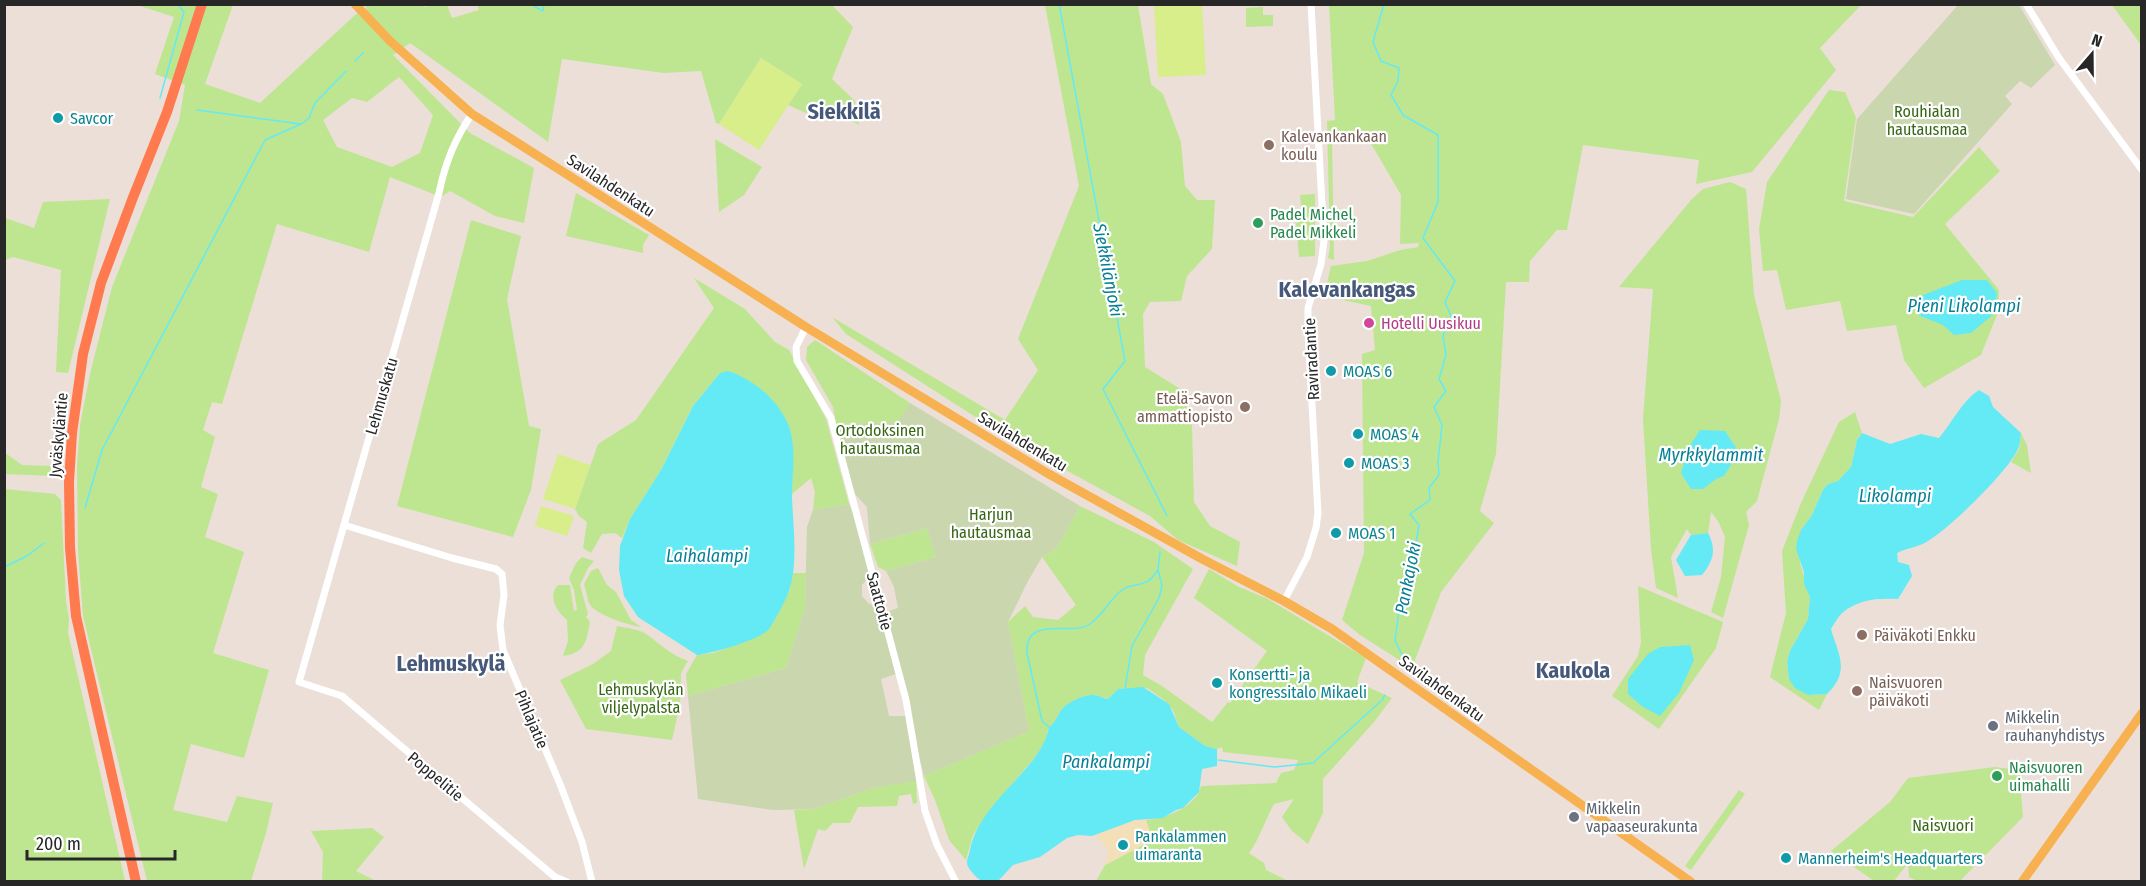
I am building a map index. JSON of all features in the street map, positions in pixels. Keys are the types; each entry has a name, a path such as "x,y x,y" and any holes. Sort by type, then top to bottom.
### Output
{"highway":[{"name":"Jyväskyläntie","path":"136,882 76,616 70,548 71,443 83,354 101,283 167,112 199,7"}],"main road":[{"name":"Savilahdenkatu","path":"355,4 397,48 472,114 806,327 1047,473 1332,629 1685,880"},
{"path":"2022,882 2142,713"}],"street":[{"name":"Raviradantie","path":"1284,601 1312,542 1319,505 1308,308 1321,264 1324,241 1311,4"},
{"path":"2026,4 2059,58 2142,170"},
{"name":"Lehmuskatu","path":"299,682 439,193 444,166 454,142 472,114"},
{"name":"Saattotie","path":"806,327 796,347 797,361 831,418 906,700 925,811 937,845 956,882"},
{"name":"Pihlajatie","path":"344,525 496,569 502,574 504,595 500,625 503,650 559,780 582,842 592,882"},
{"name":"Poppelitie","path":"299,682 342,696 555,877 567,882"}],"green space":[{"path":"423,4 424,7 447,5 452,18 479,10 477,4 831,4 853,27 832,79 855,101 859,125 826,106 806,113 788,105 802,84 761,58 719,124 716,123 701,71 664,73 562,59 548,142 410,43 393,55 470,133 534,168 524,223 495,216 450,191 441,197 390,177 369,252 277,224 222,404 212,402 203,430 215,437 201,487 218,494 205,537 244,552 213,653 269,670 244,758 191,744 173,810 227,822 237,796 273,803 251,881 147,881 83,616 78,551 77,465 80,425 90,374 112,287 179,121 185,85 155,74 174,17 137,5 233,5 205,84 260,103 355,15 367,8 364,5","holes":["399,77 433,115 420,153 392,167 337,147 323,120 352,98 367,102"]},
{"name":"Rouhialan hautausmaa","path":"1959,4 2019,5 2055,65 2031,88 2020,81 2005,96 2012,104 1914,214 1846,199 1857,119"},
{"path":"1045,5 1138,5 1151,84 1163,94 1181,142 1185,186 1197,200 1215,200 1212,249 1187,276 1181,301 1150,302 1143,314 1145,367 1182,390 1192,425 1194,502 1210,526 1240,542 1237,566 1178,540 1150,516 1013,441 846,334 832,317 1005,420 1038,370 1018,339 1079,186"},
{"path":"1154,5 1202,5 1206,75 1158,77"},
{"path":"1329,5 1861,5 1820,48 1836,70 1752,172 1696,184 1699,160 1583,145 1567,230 1557,230 1530,261 1529,282 1506,282 1496,454 1480,511 1494,523 1441,592 1412,668 1360,635 1342,620 1364,553 1362,354 1375,350 1371,306 1324,296 1331,266 1367,261 1400,250 1418,247 1419,243 1400,244 1401,195 1366,135 1332,138 1334,260 1328,258 1330,247 1327,121 1335,120"},
{"path":"2112,5 2141,5 2141,45"},
{"path":"1263,7 1263,15 1273,15 1273,26 1246,27 1246,8"},
{"path":"761,58 802,84 759,150 719,124"},
{"path":"1829,90 1845,92 1856,118 1844,201 1913,217 1979,147 2000,171 1945,224 1999,290 1998,312 1981,355 1924,388 1904,360 1896,325 1847,331 1840,301 1786,310 1777,270 1763,271 1759,229 1767,182"},
{"path":"715,139 762,167 744,195 719,212"},
{"path":"1730,182 1746,189 1754,295 1781,401 1779,419 1757,501 1746,512 1749,525 1723,618 1711,612 1721,577 1725,537 1711,512 1708,533 1691,535 1687,529 1671,557 1678,598 1656,588 1651,549 1643,419 1653,289 1619,287 1691,200 1703,189"},
{"path":"576,193 649,235 643,245 643,253 566,236"},
{"path":"1315,194 1315,256 1299,257 1296,224 1302,216 1300,195"},
{"path":"110,199 68,373 56,372 61,270 13,257 5,260 5,218 34,228 43,202"},
{"path":"471,220 521,236 507,299 529,426 541,429 531,490 513,537 397,506"},
{"path":"694,278 745,309 775,342 789,350 826,419 849,504 813,510 815,492 811,478 792,494 793,453 720,373 693,406 661,470 630,519 622,538 615,533 602,534 591,553 583,548 587,522 579,516 575,509 598,444 636,420 714,308"},
{"path":"815,340 910,403 899,422 836,424 833,407 806,360 807,347"},
{"name":"Harjun hautausmaa","path":"910,403 1080,506 1056,549 1042,557 1008,622 1029,731 924,776 883,613 898,608 894,587 886,571 936,557 927,528 870,544 867,507 853,492 836,424 898,422"},
{"path":"1855,412 1862,433 1857,440 1851,467 1838,481 1828,484 1823,490 1812,515 1801,530 1800,563 1810,597 1808,619 1790,651 1787,663 1789,679 1808,695 1827,694 1819,710 1770,677 1786,613 1782,551 1801,503 1839,422"},
{"path":"2021,433 2027,445 2031,473 2011,462 2019,449"},
{"path":"4,452 22,465 52,466 52,476 5,474"},
{"path":"558,454 590,465 575,509 543,499"},
{"path":"4,489 55,494 61,500 68,633 125,881 5,881"},
{"path":"849,504 855,516 870,576 862,585 862,596 869,604 878,607 896,674 881,679 889,716 907,716 920,780 873,788 814,809 773,810 698,799 688,696 786,668 805,607 807,527 813,510"},
{"path":"541,506 574,516 567,536 535,526"},
{"path":"1080,506 1154,542 1193,569 1145,655 1143,675 1212,722 1228,702 1230,703 1267,651 1194,598 1209,569 1239,587 1268,599 1366,658 1357,682 1392,698 1374,722 1323,779 1323,813 1308,844 1292,831 1282,817 1294,799 1274,804 1249,853 1264,863 1266,870 1288,881 1096,881 1105,865 1152,840 1146,820 1171,814 1186,806 1198,794 1201,786 1276,783 1281,773 1294,770 1298,760 1223,752 1222,747 1217,749 1205,746 1179,727 1173,710 1163,699 1147,688 1118,689 1108,699 1090,695 1066,705 1049,727 1045,742 1036,756 989,811 973,835 966,860 949,840 924,776 1029,731 1008,622 1025,606 1033,617 1058,620 1076,605 1042,557 1056,549"},
{"path":"927,528 936,557 886,571 878,567 870,544"},
{"path":"582,557 594,561 580,585 588,614 586,617 590,622 586,640 581,649 563,656 568,641 567,620 557,608 553,594 558,585 570,585 574,611 577,610 574,590 569,578 576,563"},
{"path":"598,568 607,585 616,592 631,620 641,627 620,622 598,612 589,603 584,584 591,571"},
{"path":"792,573 806,573 805,607 786,668 688,696 686,674 697,655 713,653 746,641 783,602 790,590"},
{"path":"1638,586 1723,622 1716,648 1659,729 1612,696 1638,656 1641,642"},
{"name":"Lehmuskylän viljelypalsta","path":"617,626 643,632 688,661 681,673 680,704 672,740 586,729 560,680 593,664 611,651"},
{"name":"Naisvuori","path":"1995,767 2019,770 2023,817 1960,881 1917,881 1909,877 1908,863 1894,881 1874,881 1831,851 1890,802 1908,778"},
{"path":"916,780 917,803 913,804 911,794 899,796 897,806 858,807 850,823 833,823 825,831 818,829 804,869 794,810 814,809 873,788"},
{"path":"1739,790 1745,794 1691,870 1685,866"},
{"path":"372,828 384,837 356,871 376,881 322,881 323,852 311,831"}],"sand":[{"name":"Pankalammen uimaranta","path":"1135,820 1146,820 1153,840 1105,865 1109,851 1095,835"}],"water":[{"name":"Pieni Likolampi","path":"1962,280 1987,280 1997,293 1995,313 1971,333 1954,335 1943,325 1918,315 1914,305 1923,295"},
{"name":"Laihalampi","path":"728,371 746,379 771,398 788,424 793,451 794,566 789,592 769,629 746,642 697,655 638,617 624,596 619,570 620,546 630,519 661,470 693,406 720,373"},
{"name":"Likolampi","path":"1979,390 1989,396 1993,407 2021,433 2017,451 2011,461 1976,500 1938,534 1924,543 1897,553 1898,562 1909,565 1912,576 1898,599 1876,599 1862,602 1848,608 1839,616 1831,629 1841,662 1841,670 1839,678 1827,694 1808,695 1795,688 1789,679 1787,662 1790,651 1808,619 1810,597 1804,584 1804,572 1796,549 1797,541 1823,490 1828,484 1838,481 1851,467 1857,440 1862,433 1890,444 1921,434 1939,438 1962,406"},
{"name":"Myrkkylammit","path":"1700,430 1725,431 1739,452 1724,476 1703,489 1691,489 1681,473 1689,447"},
{"path":"1708,533 1713,550 1709,565 1702,575 1685,576 1676,560 1691,535"},
{"path":"1690,645 1694,660 1679,693 1660,716 1643,707 1628,694 1628,679 1648,654 1660,647"},
{"name":"Pankalampi","path":"1143,687 1169,704 1179,727 1205,746 1217,749 1217,766 1202,769 1199,792 1183,808 1163,818 1135,820 1092,836 1078,835 1067,838 1040,857 1013,865 999,880 986,882 977,878 969,868 967,861 980,824 997,800 1036,756 1049,727 1062,709 1070,702 1085,696 1096,695 1108,699 1118,689"}],"waterway":[{"path":"160,98 184,12 177,4"},
{"name":"Siekkilänjoki","path":"530,4 543,11 544,4"},
{"name":"Siekkilänjoki","path":"1059,4 1125,361 1103,389 1167,516"},
{"name":"Pankajoki","path":"1384,4 1373,42 1381,61 1399,68 1398,81 1391,95 1403,115 1438,135 1438,202 1423,238 1455,281 1445,302 1451,316 1443,336 1446,355 1439,379 1446,391 1434,407 1442,425 1439,475 1429,488 1430,500 1410,514 1419,525 1408,589 1399,610 1395,641 1404,658"},
{"path":"355,61 363,53"},
{"path":"85,508 102,450 265,140 309,118 315,103 346,71"},
{"path":"197,110 301,124"},
{"path":"4,567 27,556 44,543"},
{"name":"Siekkilänjoki","path":"1125,689 1132,646 1159,598 1162,586 1158,570 1160,552"},
{"path":"1049,727 1042,721 1027,653 1028,641 1033,634 1041,630 1072,629 1090,624 1122,590 1148,581 1158,570"},
{"name":"Pankajoki","path":"1218,760 1275,767 1313,763 1385,695"}],"place":[{"name":"Savcor","path":"58,118"},
{"name":"Kalevankankaan koulu","path":"1269,145"},
{"name":"Padel Michel, Padel Mikkeli","path":"1258,223"},
{"name":"Hotelli Uusikuu","path":"1369,323"},
{"name":"MOAS 6","path":"1331,371"},
{"name":"Etelä-Savon ammattiopisto","path":"1245,407"},
{"name":"MOAS 4","path":"1358,434"},
{"name":"MOAS 3","path":"1349,463"},
{"name":"MOAS 1","path":"1336,533"},
{"name":"Päiväkoti Enkku","path":"1862,635"},
{"name":"Konsertti- ja kongressitalo Mikaeli","path":"1217,683"},
{"name":"Naisvuoren päiväkoti","path":"1857,691"},
{"name":"Mikkelin rauhanyhdistys","path":"1993,726"},
{"name":"Naisvuoren uimahalli","path":"1997,776"},
{"name":"Mikkelin vapaaseurakunta","path":"1574,817"},
{"name":"Pankalammen uimaranta","path":"1123,845"},
{"name":"Mannerheim's Headquarters","path":"1786,858"}],"district":[{"name":"Siekkilä","path":"844,111"},
{"name":"Kalevankangas","path":"1347,289"},
{"name":"Lehmuskylä","path":"451,663"},
{"name":"Kaukola","path":"1573,670"}],"park label":[{"name":"Ortodoksinen hautausmaa","path":"880,439"}]}
